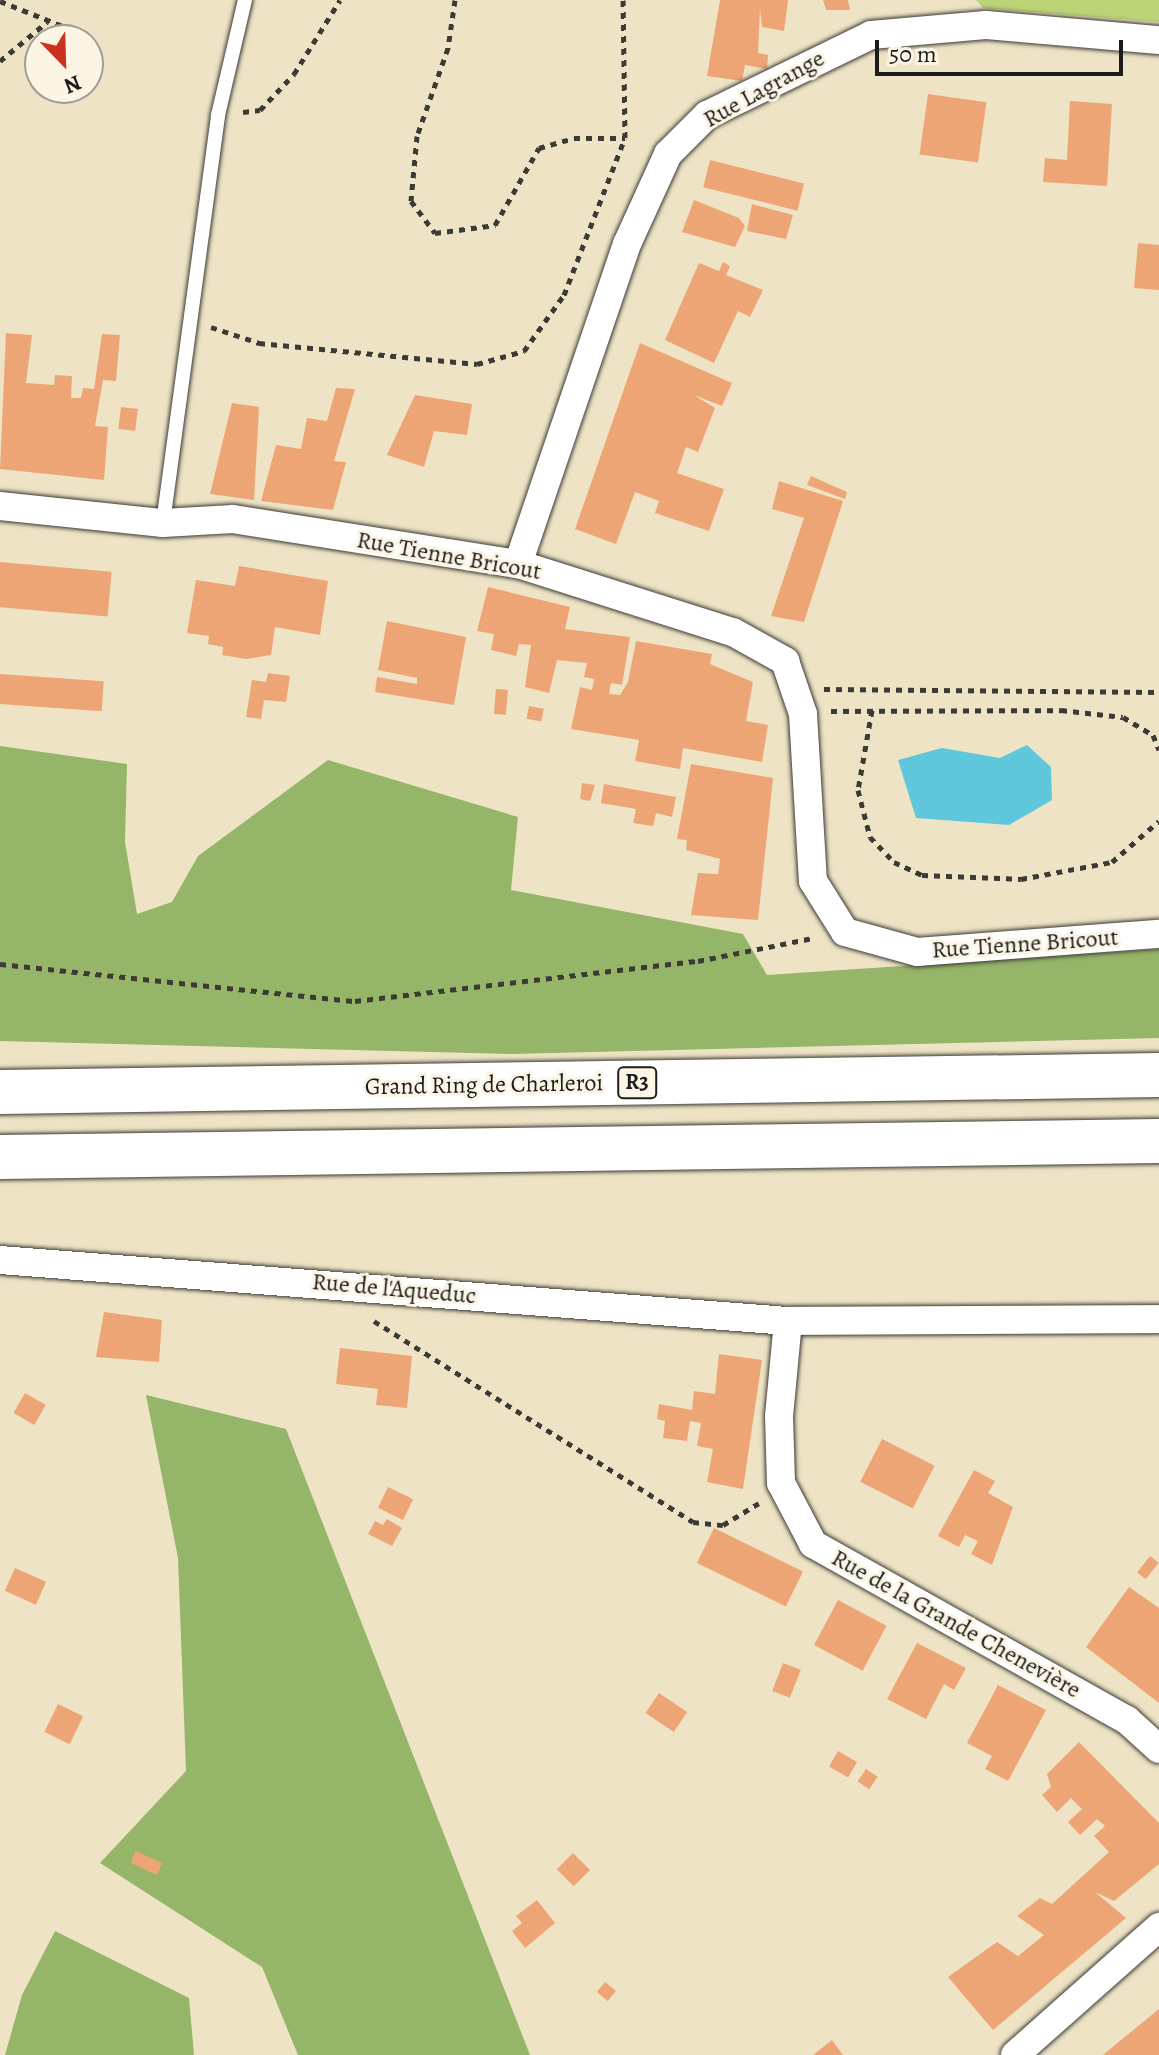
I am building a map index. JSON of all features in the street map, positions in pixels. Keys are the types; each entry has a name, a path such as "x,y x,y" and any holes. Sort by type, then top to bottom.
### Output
{"highway":[{"name":"Grand Ring de Charleroi","path":"0,1092 1159,1075"},
{"path":"0,1157 1159,1141"}],"street":[{"name":"Rue Lagrange","path":"518,564 627,244 668,154 707,115 871,35 986,25 1159,40"},
{"name":"Rue Tienne Bricout","path":"0,506 163,523 233,519 518,564 733,632 785,661 799,703 813,881 845,932 917,952 1159,934"},
{"name":"Rue de l'Aqueduc","path":"0,1260 788,1321"},
{"path":"788,1321 1159,1319"},
{"name":"Rue de la Grande Chenevière","path":"788,1321 779,1416 781,1483 813,1544 1127,1720 1159,1749"},
{"path":"1015,2055 1159,1927"}],"lane":[{"path":"163,523 218,115 245,0"}],"path":[{"path":"218,115 260,110 294,74 340,0"},
{"path":"455,0 448,48 417,136 411,201 435,233 495,225 539,148 574,138 625,138"},
{"path":"190,323 259,343 477,364 524,351 564,295 625,138 623,0"},
{"path":"0,1 53,24"},
{"path":"0,61 48,21"},
{"path":"799,703 1159,692"},
{"path":"799,703 872,710 1123,717 1153,735 1159,750"},
{"path":"872,710 858,790 870,837 894,862 922,875 1021,879 1112,862 1159,821"},
{"path":"0,964 355,1001 698,961 845,932"},
{"path":"362,1313 693,1522 723,1525 781,1483"}],"green space":[{"path":"976,0 1159,0 1159,22 983,8"},
{"path":"0,746 127,764 125,842 137,914 172,902 198,856 328,760 518,817 511,890 743,934 767,975 1159,949 1159,1038 512,1054 0,1041"},
{"path":"146,1395 286,1429 530,2055 298,2055 262,1967 100,1863 186,1771 178,1558"},
{"path":"55,1931 189,1998 194,2055 5,2055 22,1995"}],"water":[{"path":"1027,745 1051,767 1052,800 1009,825 916,818 898,760 942,748 1000,758"}],"building":[{"path":"720,0 788,0 784,31 762,27 760,9 758,53 768,55 767,69 745,65 742,81 707,76"},
{"path":"823,0 848,0 850,10 826,10"},
{"path":"928,94 986,102 978,163 920,154"},
{"path":"1070,101 1112,104 1107,186 1043,182 1045,158 1067,160"},
{"path":"710,160 804,183 797,211 703,187"},
{"path":"694,200 739,218 745,226 735,247 682,232"},
{"path":"752,204 793,215 786,239 747,231"},
{"path":"1138,243 1159,245 1159,290 1134,288"},
{"path":"723,262 730,266 726,275 763,290 750,317 738,311 714,363 665,340 699,263 719,271"},
{"path":"6,333 32,335 26,383 54,385 55,375 72,376 71,398 81,398 83,388 94,389 102,334 120,335 116,381 103,380 95,426 108,427 104,480 0,469"},
{"path":"640,343 732,383 722,406 694,395 715,408 698,452 686,447 677,473 724,489 709,531 655,513 659,501 635,492 616,544 575,529"},
{"path":"336,388 355,389 334,461 346,462 333,510 261,501 276,445 301,449 307,418 327,421"},
{"path":"415,395 472,404 467,435 434,431 424,467 387,455"},
{"path":"232,403 259,407 254,500 210,494"},
{"path":"121,407 138,409 135,431 118,429"},
{"path":"811,476 847,492 845,499 807,485"},
{"path":"779,481 843,501 804,622 771,616 804,518 772,509"},
{"path":"0,562 112,572 108,617 0,607"},
{"path":"239,566 328,581 320,635 275,627 271,655 246,659 222,655 223,647 208,644 209,636 187,633 196,580 235,586"},
{"path":"488,587 570,607 565,629 630,637 622,685 611,683 609,694 620,695 628,682 636,641 712,654 710,664 753,682 746,721 768,725 762,762 683,748 680,769 635,761 639,740 571,729 580,687 592,690 594,679 584,677 587,663 557,660 549,693 525,687 531,645 519,644 516,656 491,650 494,634 477,631"},
{"path":"387,621 466,637 454,705 375,692 377,677 417,684 417,678 378,670"},
{"path":"268,673 290,676 286,702 264,700 261,719 246,717 252,680 266,682"},
{"path":"0,674 104,681 102,711 0,704"},
{"path":"496,689 508,690 506,715 494,714"},
{"path":"529,706 544,709 541,722 527,719"},
{"path":"691,764 773,778 758,920 691,915 698,873 718,874 720,859 686,850 687,840 677,839"},
{"path":"582,783 595,785 590,801 580,799"},
{"path":"604,784 676,797 672,817 656,813 653,826 633,823 636,809 601,803"},
{"path":"104,1312 162,1320 159,1362 96,1357"},
{"path":"340,1348 412,1356 407,1408 376,1405 378,1389 336,1384"},
{"path":"719,1354 762,1360 743,1489 707,1482 713,1449 697,1446 701,1423 690,1421 687,1441 663,1438 665,1421 657,1419 659,1404 692,1410 694,1391 715,1394"},
{"path":"25,1393 46,1405 34,1425 14,1413"},
{"path":"882,1439 935,1466 913,1509 860,1482"},
{"path":"974,1470 995,1481 988,1493 1013,1507 992,1565 971,1554 978,1541 965,1535 959,1547 938,1536"},
{"path":"388,1487 413,1499 403,1520 378,1508"},
{"path":"387,1519 402,1528 392,1546 368,1534 375,1521 383,1525"},
{"path":"714,1528 803,1571 786,1606 697,1563"},
{"path":"1150,1556 1159,1563 1146,1579 1137,1573"},
{"path":"15,1568 46,1582 36,1605 5,1591"},
{"path":"1129,1587 1159,1608 1159,1703 1086,1647"},
{"path":"838,1600 887,1626 863,1671 814,1645"},
{"path":"917,1643 966,1668 954,1690 944,1684 926,1719 887,1699"},
{"path":"783,1663 801,1670 790,1698 772,1691"},
{"path":"998,1685 1046,1710 1008,1781 985,1769 992,1756 967,1743"},
{"path":"659,1693 687,1712 674,1732 646,1713"},
{"path":"58,1704 83,1716 70,1744 44,1732"},
{"path":"1079,1742 1159,1823 1159,1864 1114,1901 1095,1892 1126,1918 993,2030 948,1977 997,1942 1018,1956 1044,1935 1017,1916 1040,1898 1052,1904 1109,1852 1094,1836 1105,1826 1097,1819 1080,1835 1068,1822 1082,1809 1071,1798 1057,1812 1042,1795 1051,1787 1047,1774"},
{"path":"838,1751 857,1762 848,1778 829,1767"},
{"path":"866,1769 878,1777 869,1789 858,1781"},
{"path":"136,1851 162,1863 157,1875 131,1863"},
{"path":"573,1853 590,1870 574,1886 557,1869"},
{"path":"537,1900 555,1923 525,1948 512,1931 522,1923 516,1916"},
{"path":"605,1982 616,1991 608,2001 597,1992"},
{"path":"1159,2009 1159,2055 1103,2055 1121,2040"},
{"path":"832,2040 843,2055 813,2055"}]}
